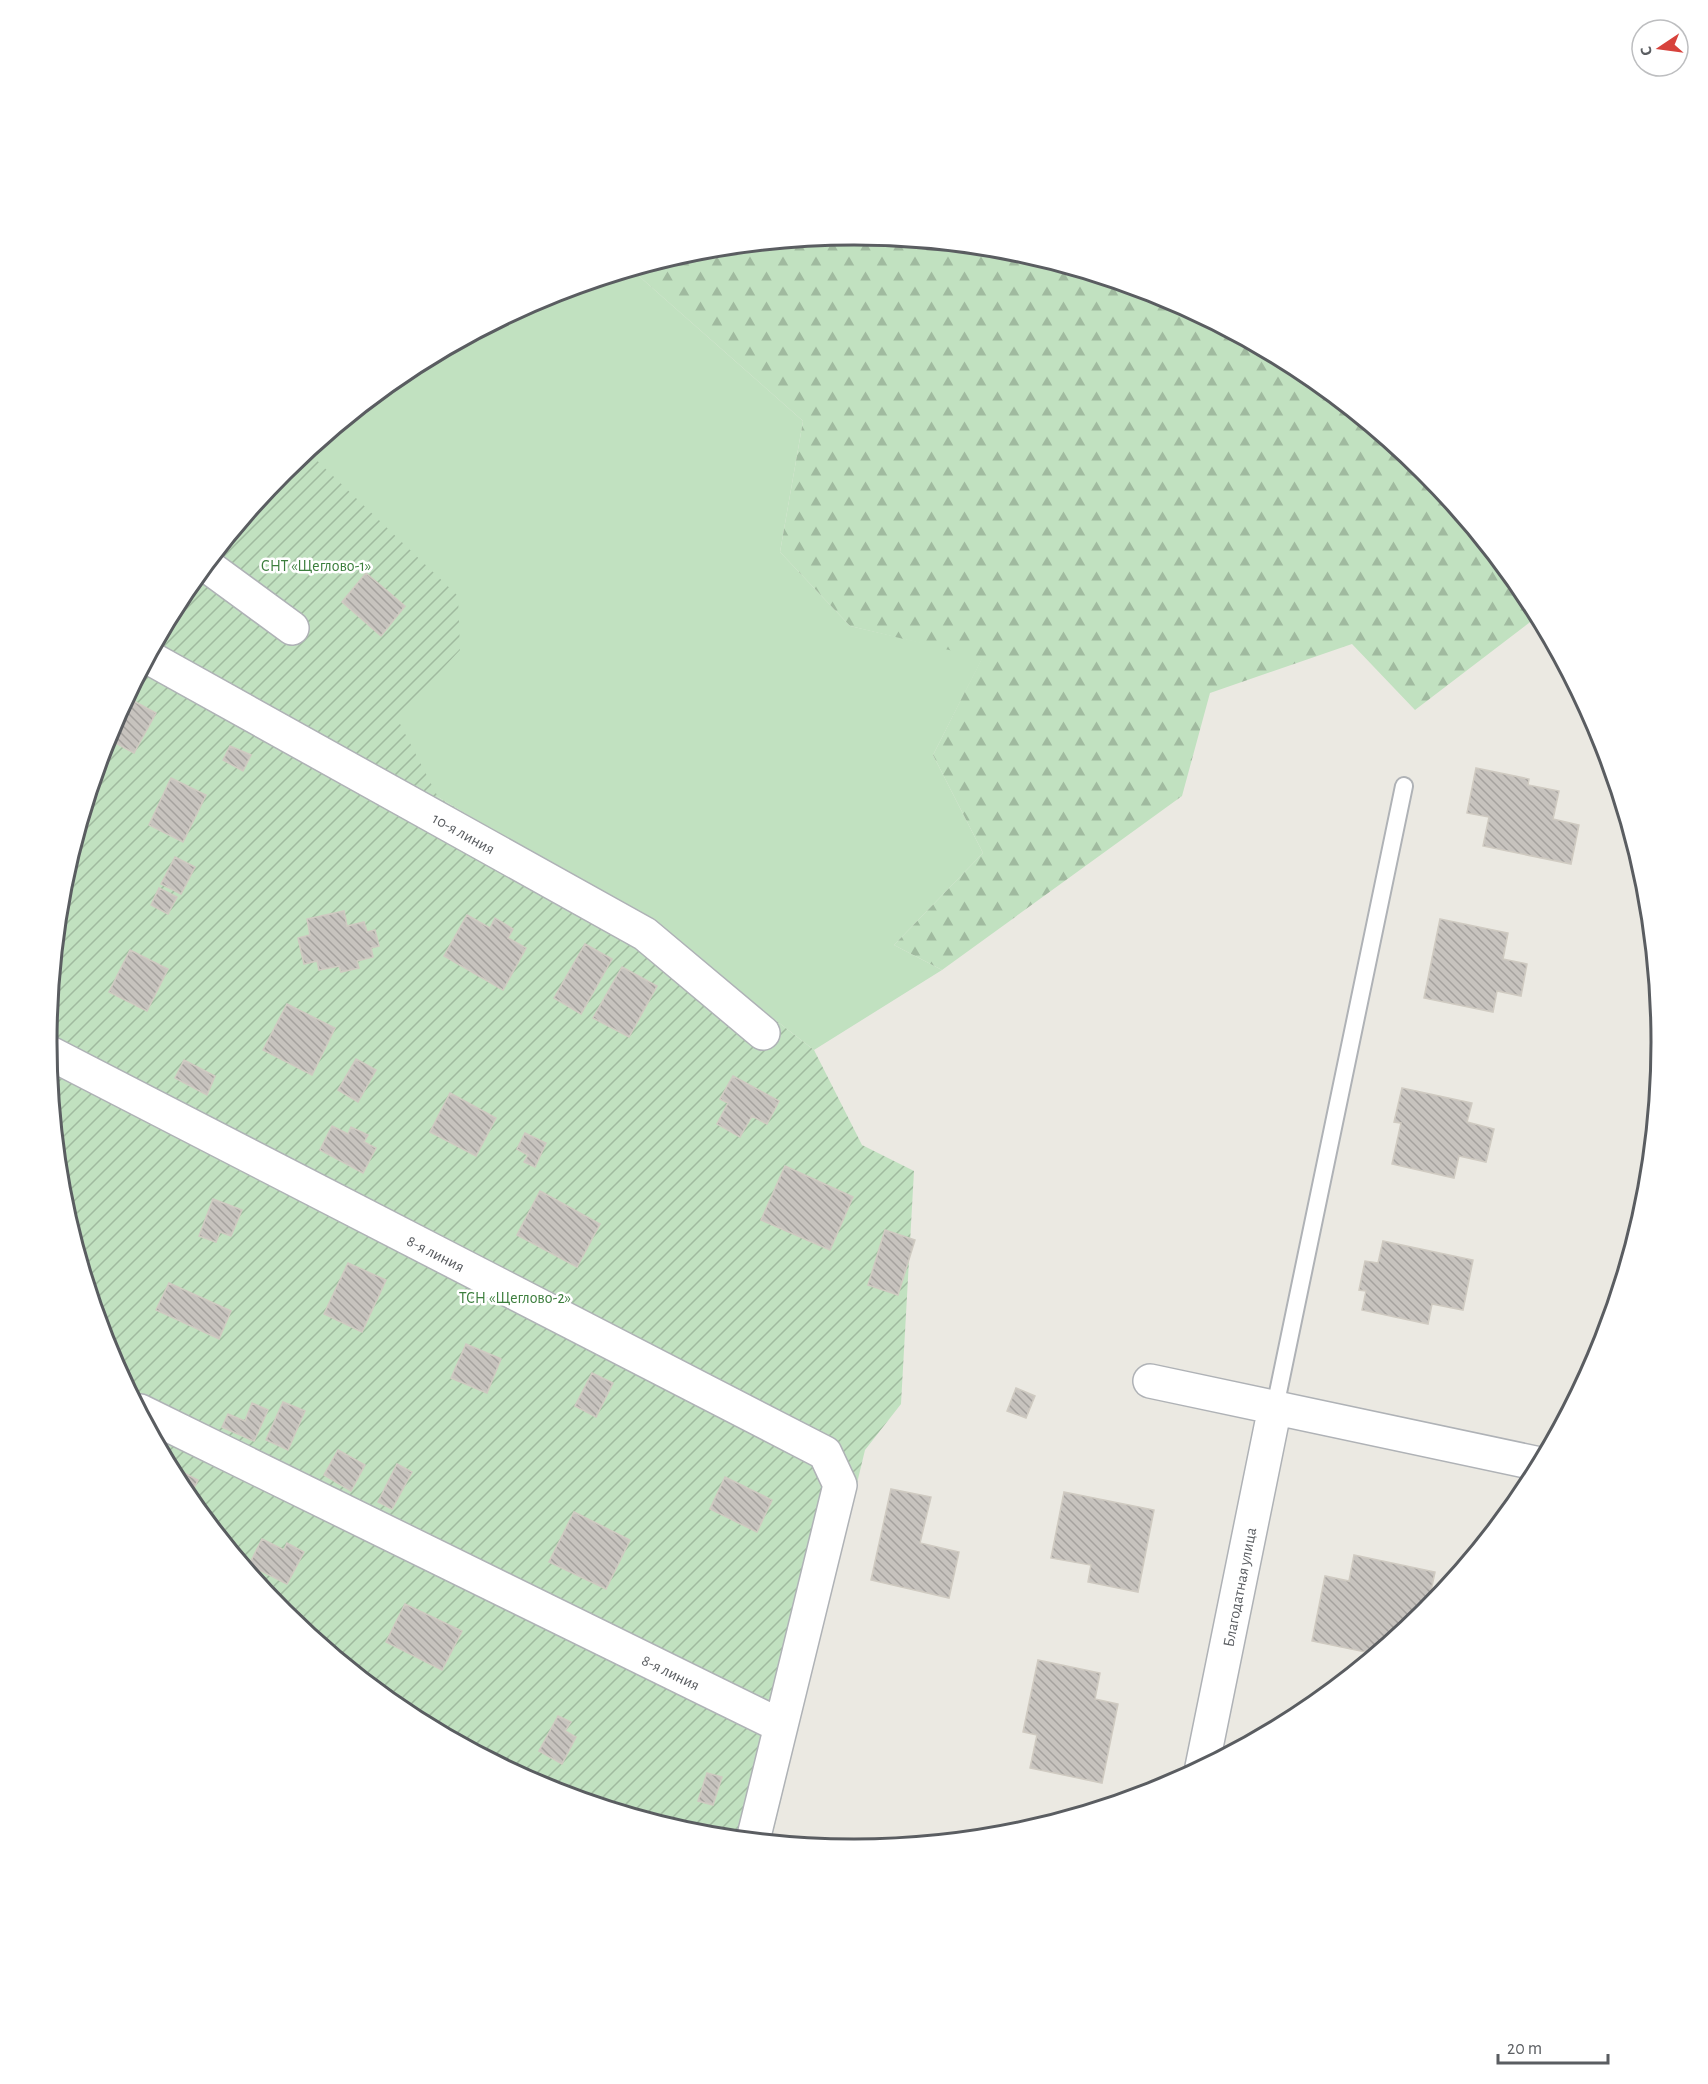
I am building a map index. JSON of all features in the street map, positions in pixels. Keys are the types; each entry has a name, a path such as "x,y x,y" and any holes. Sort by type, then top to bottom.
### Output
{"street":[{"path":"213,570 292,628"},
{"name":"10-я линия","path":"154,661 645,934 763,1033"},
{"name":"8-я линия","path":"58,1057 825,1453 840,1485 781,1726 151,1416"},
{"path":"1149,1381 1531,1462"},
{"name":"Благодатная улица","path":"1204,1758 1275,1407"},
{"path":"755,1832 781,1726"}],"lane":[{"path":"1275,1407 1404,786"}],"green space":[{"path":"854,245 906,247 1009,260 1110,287 1159,306 1207,327 1297,379 1379,443 1418,478 1453,517 1486,557 1531,622 1415,710 1352,644 1210,693 1182,796 942,970 894,945 983,853 933,755 982,658 850,626 780,552 803,421 638,275 699,260 750,252"},
{"path":"638,275 803,421 780,552 850,626 983,657 933,755 983,853 894,945 942,970 814,1050 662,932 438,797 333,749 308,462 369,410 411,379 456,352 501,327 549,306 598,287"},
{"name":"ТСН «Щеглово-2»","path":"313,457 458,596 460,650 397,718 438,797 662,932 814,1050 862,1145 914,1171 901,1404 865,1450 773,1834 699,1824 598,1797 501,1757 411,1705 369,1674 290,1606 222,1527 191,1485 164,1440 139,1395 99,1298 72,1197 64,1146 57,1042 64,938 72,887 99,786 139,689 191,599 222,557 290,478"}],"building":[{"path":"366,573 405,606 381,636 342,602"},
{"path":"134,701 156,713 134,753 116,743"},
{"path":"230,746 251,755 243,771 223,760"},
{"path":"1476,768 1529,779 1528,785 1559,791 1553,819 1579,825 1571,864 1483,846 1489,817 1467,813"},
{"path":"171,778 206,795 183,842 149,825"},
{"path":"175,857 195,867 181,894 161,884"},
{"path":"159,888 177,897 168,914 151,905"},
{"path":"344,911 347,926 364,922 367,932 375,930 379,946 371,948 373,957 357,961 359,968 341,972 339,966 319,970 317,961 304,964 298,938 310,935 307,919"},
{"path":"467,915 490,928 495,918 513,929 508,938 526,948 503,990 444,956"},
{"path":"1440,919 1508,933 1503,959 1527,964 1521,996 1497,991 1493,1012 1424,998"},
{"path":"585,944 612,959 581,1014 554,998"},
{"path":"130,950 168,969 147,1011 109,992"},
{"path":"622,967 657,986 629,1037 593,1018"},
{"path":"287,1004 335,1028 312,1075 263,1050"},
{"path":"356,1059 376,1070 358,1102 338,1090"},
{"path":"184,1060 215,1076 207,1095 175,1078"},
{"path":"733,1076 779,1101 767,1124 752,1116 740,1137 717,1124 728,1103 720,1099"},
{"path":"1402,1088 1472,1103 1467,1122 1494,1129 1486,1162 1459,1156 1454,1178 1392,1164 1401,1123 1394,1122"},
{"path":"450,1093 496,1118 476,1156 430,1132"},
{"path":"332,1126 348,1134 351,1127 368,1135 364,1142 376,1148 363,1173 320,1150"},
{"path":"525,1133 546,1143 535,1167 524,1162 528,1155 517,1149"},
{"path":"785,1166 853,1197 830,1250 761,1220"},
{"path":"540,1191 600,1224 577,1267 517,1235"},
{"path":"213,1199 242,1210 231,1236 220,1232 216,1242 199,1236"},
{"path":"885,1230 915,1240 898,1295 868,1285"},
{"path":"1383,1241 1473,1260 1463,1310 1432,1304 1428,1324 1362,1310 1366,1291 1359,1290 1365,1261 1378,1263"},
{"path":"348,1263 386,1280 362,1332 324,1314"},
{"path":"169,1283 231,1311 219,1339 156,1310"},
{"path":"466,1344 501,1359 487,1393 451,1378"},
{"path":"592,1373 613,1383 596,1417 575,1406"},
{"path":"1016,1388 1035,1396 1026,1418 1007,1411"},
{"path":"283,1402 305,1411 288,1450 266,1440"},
{"path":"252,1403 268,1410 254,1441 222,1427 228,1414 245,1421"},
{"path":"338,1450 365,1465 351,1491 324,1475"},
{"path":"397,1464 412,1472 392,1509 378,1502"},
{"path":"184,1473 198,1480 194,1489"},
{"path":"725,1477 772,1500 757,1532 710,1509"},
{"path":"891,1489 931,1497 920,1543 959,1552 949,1598 871,1580"},
{"path":"1064,1492 1154,1510 1138,1592 1088,1582 1091,1565 1051,1558"},
{"path":"574,1512 630,1540 606,1589 549,1562"},
{"path":"262,1539 284,1550 287,1543 304,1552 287,1584 257,1569 251,1562"},
{"path":"1354,1555 1435,1572 1431,1592 1366,1652 1312,1641 1325,1576 1349,1581"},
{"path":"405,1604 462,1631 442,1670 386,1642"},
{"path":"1038,1660 1100,1673 1095,1699 1118,1704 1102,1783 1030,1768 1037,1735 1023,1732"},
{"path":"558,1716 571,1722 565,1731 576,1737 562,1764 539,1751"},
{"path":"707,1773 722,1777 713,1805 698,1801"}],"park label":[{"name":"СНТ «Щеглово-1»","path":"316,565"}]}
